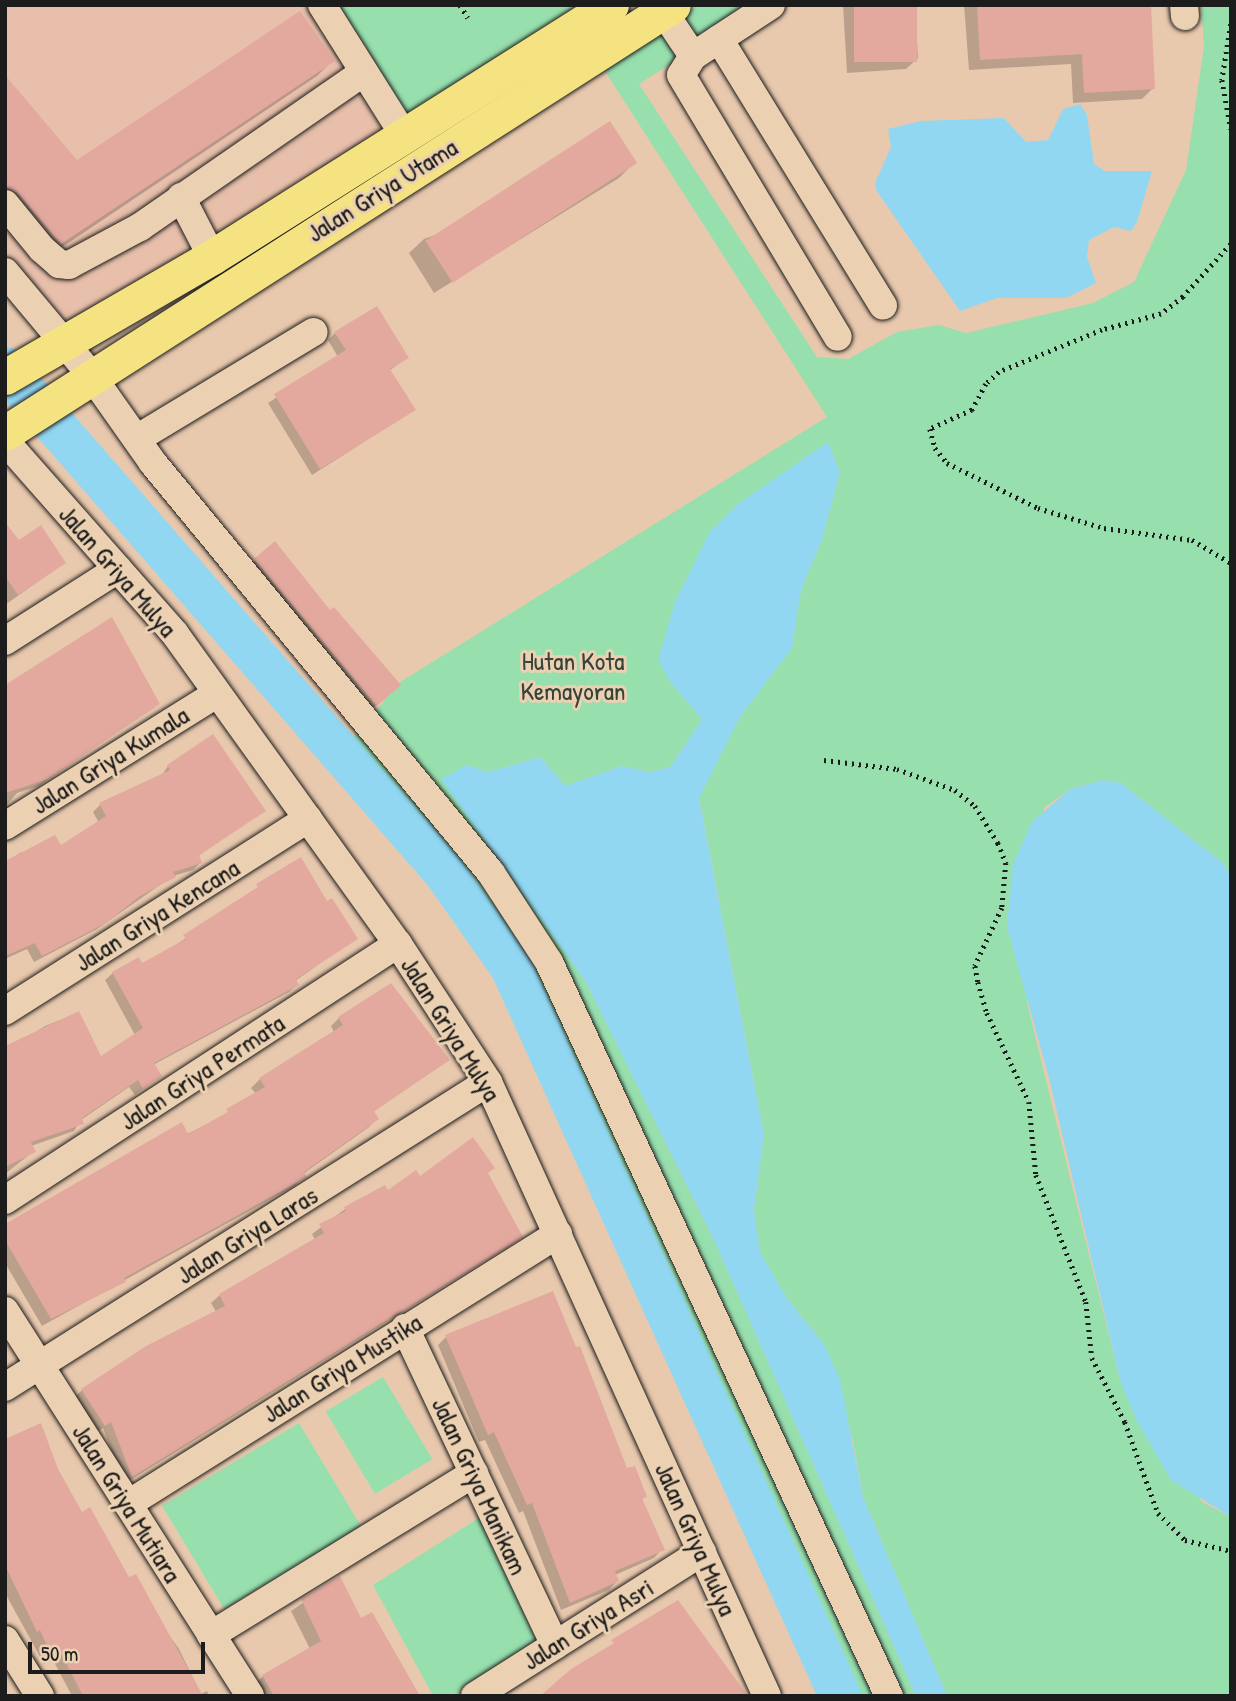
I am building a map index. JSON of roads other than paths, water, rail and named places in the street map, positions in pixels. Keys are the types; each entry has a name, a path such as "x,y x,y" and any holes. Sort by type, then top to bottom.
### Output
{"main road":[{"name":"Jalan Griya Utama","path":"5,377 60,348 219,252 611,5"},
{"name":"Jalan Griya Utama","path":"8,434 87,378 668,8"}],"street":[{"path":"323,5 404,135"},
{"path":"771,5 693,56 681,75 838,337"},
{"path":"668,8 693,56"},
{"path":"719,39 883,306"},
{"path":"5,204 42,250 59,264 69,265 188,208 365,72"},
{"path":"188,208 194,229 219,252"},
{"path":"5,272 60,348 138,438 308,653 491,873 549,962 889,1696"},
{"path":"138,438 314,332"},
{"name":"Jalan Griya Mulya","path":"8,434 175,634 215,695 398,944 488,1082 767,1696"},
{"path":"5,641 118,569"},
{"name":"Jalan Griya Kumala","path":"5,826 215,695"},
{"name":"Jalan Griya Kencana","path":"5,1011 308,819"},
{"name":"Jalan Griya Permata","path":"5,1200 398,944"},
{"name":"Jalan Griya Laras","path":"5,1387 488,1082"},
{"name":"Jalan Griya Mustika","path":"128,1504 558,1234"},
{"name":"Jalan Griya Mutiara","path":"5,1311 250,1696"},
{"name":"Jalan Griya Manikam","path":"405,1328 555,1645"},
{"path":"211,1635 474,1473"},
{"name":"Jalan Griya Asri","path":"475,1696 702,1552"},
{"path":"5,1640 40,1696"}],"water":[{"path":"1080,104 1087,115 1094,164 1105,171 1152,171 1137,222 1131,231 1114,227 1089,240 1087,257 1096,283 1066,298 997,298 960,311 876,190 875,183 891,147 888,129 921,121 1004,118 1026,142 1048,140 1063,109"},
{"path":"828,442 840,472 822,540 801,590 792,648 740,717 699,798 764,1134 754,1210 760,1252 788,1300 824,1344 840,1379 863,1497 947,1696 916,1696 715,1242 586,982 441,779 467,765 488,772 540,757 565,786 622,766 649,772 670,767 702,719 671,683 658,660 675,602 710,531 738,504"},
{"path":"1103,780 1121,783 1224,864 1231,877 1231,1517 1171,1480 1137,1421 1120,1380 1049,1078 1007,927 1013,864 1032,822 1070,789"}],"waterway":[{"path":"5,368 444,872 511,967 840,1696"}],"park label":[{"name":"Hutan Kota Kemayoran","path":"573,676"}]}
